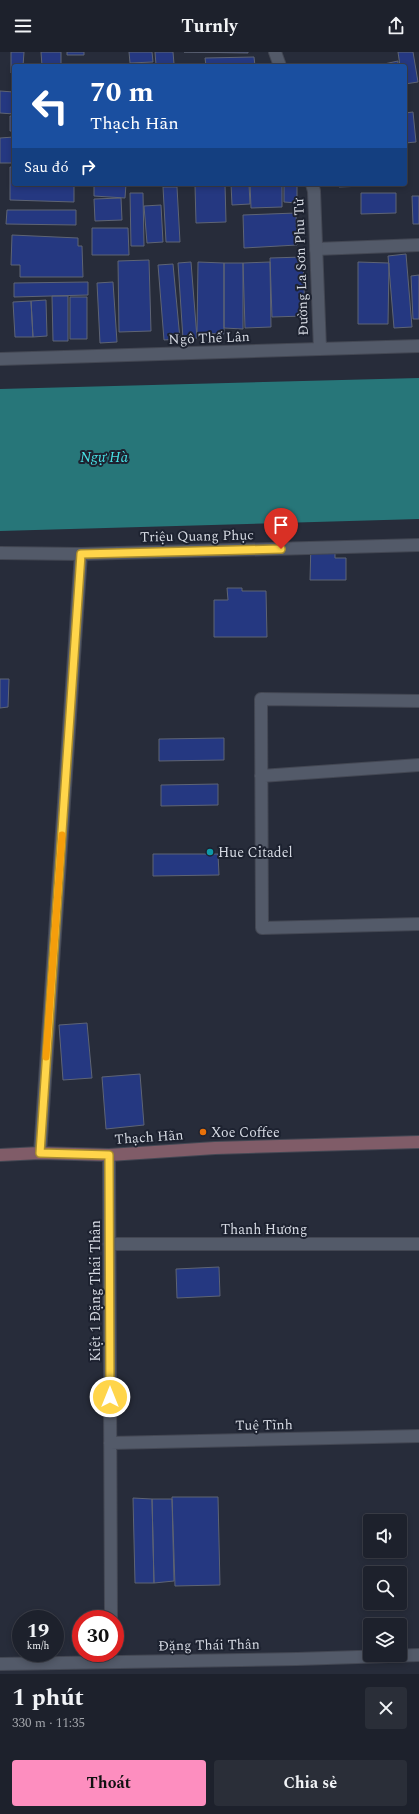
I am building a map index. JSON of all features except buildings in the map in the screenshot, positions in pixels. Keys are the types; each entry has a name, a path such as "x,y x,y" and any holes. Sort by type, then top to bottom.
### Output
{"street":[{"path":"275,52 279,64"},
{"name":"Đường La Sơn Phu Tử","path":"312,186 320,349"},
{"path":"316,249 419,244"},
{"name":"Ngô Thế Lân","path":"0,359 419,346"},
{"name":"Triệu Quang Phục","path":"0,553 81,554 419,546"},
{"path":"40,1153 81,554"},
{"path":"419,701 261,700 262,928 419,924"},
{"path":"261,776 419,766"},
{"name":"Thạch Hãn","path":"0,1155 40,1153 109,1155 215,1148 419,1142"},
{"name":"Kiệt 1 Đặng Thái Thân","path":"109,1155 111,1610"},
{"name":"Thanh Hương","path":"109,1244 419,1244"},
{"name":"Tuệ Tĩnh","path":"110,1443 419,1436"},
{"name":"Đặng Thái Thân","path":"124,1657 298,1659 419,1655"},
{"name":"Đặng Thái Thân","path":"0,1664 72,1659"}],"water":[{"name":"Ngự Hà","path":"419,378 419,519 0,531 0,389"}],"slow traffic":[{"path":"46,1057 62,835"}],"place":[{"name":"Hue Citadel","path":"210,852"},
{"name":"Xoe Coffee","path":"203,1132"}],"route":[{"path":"110,1397 109,1155 40,1153 81,554 281,549"}]}
